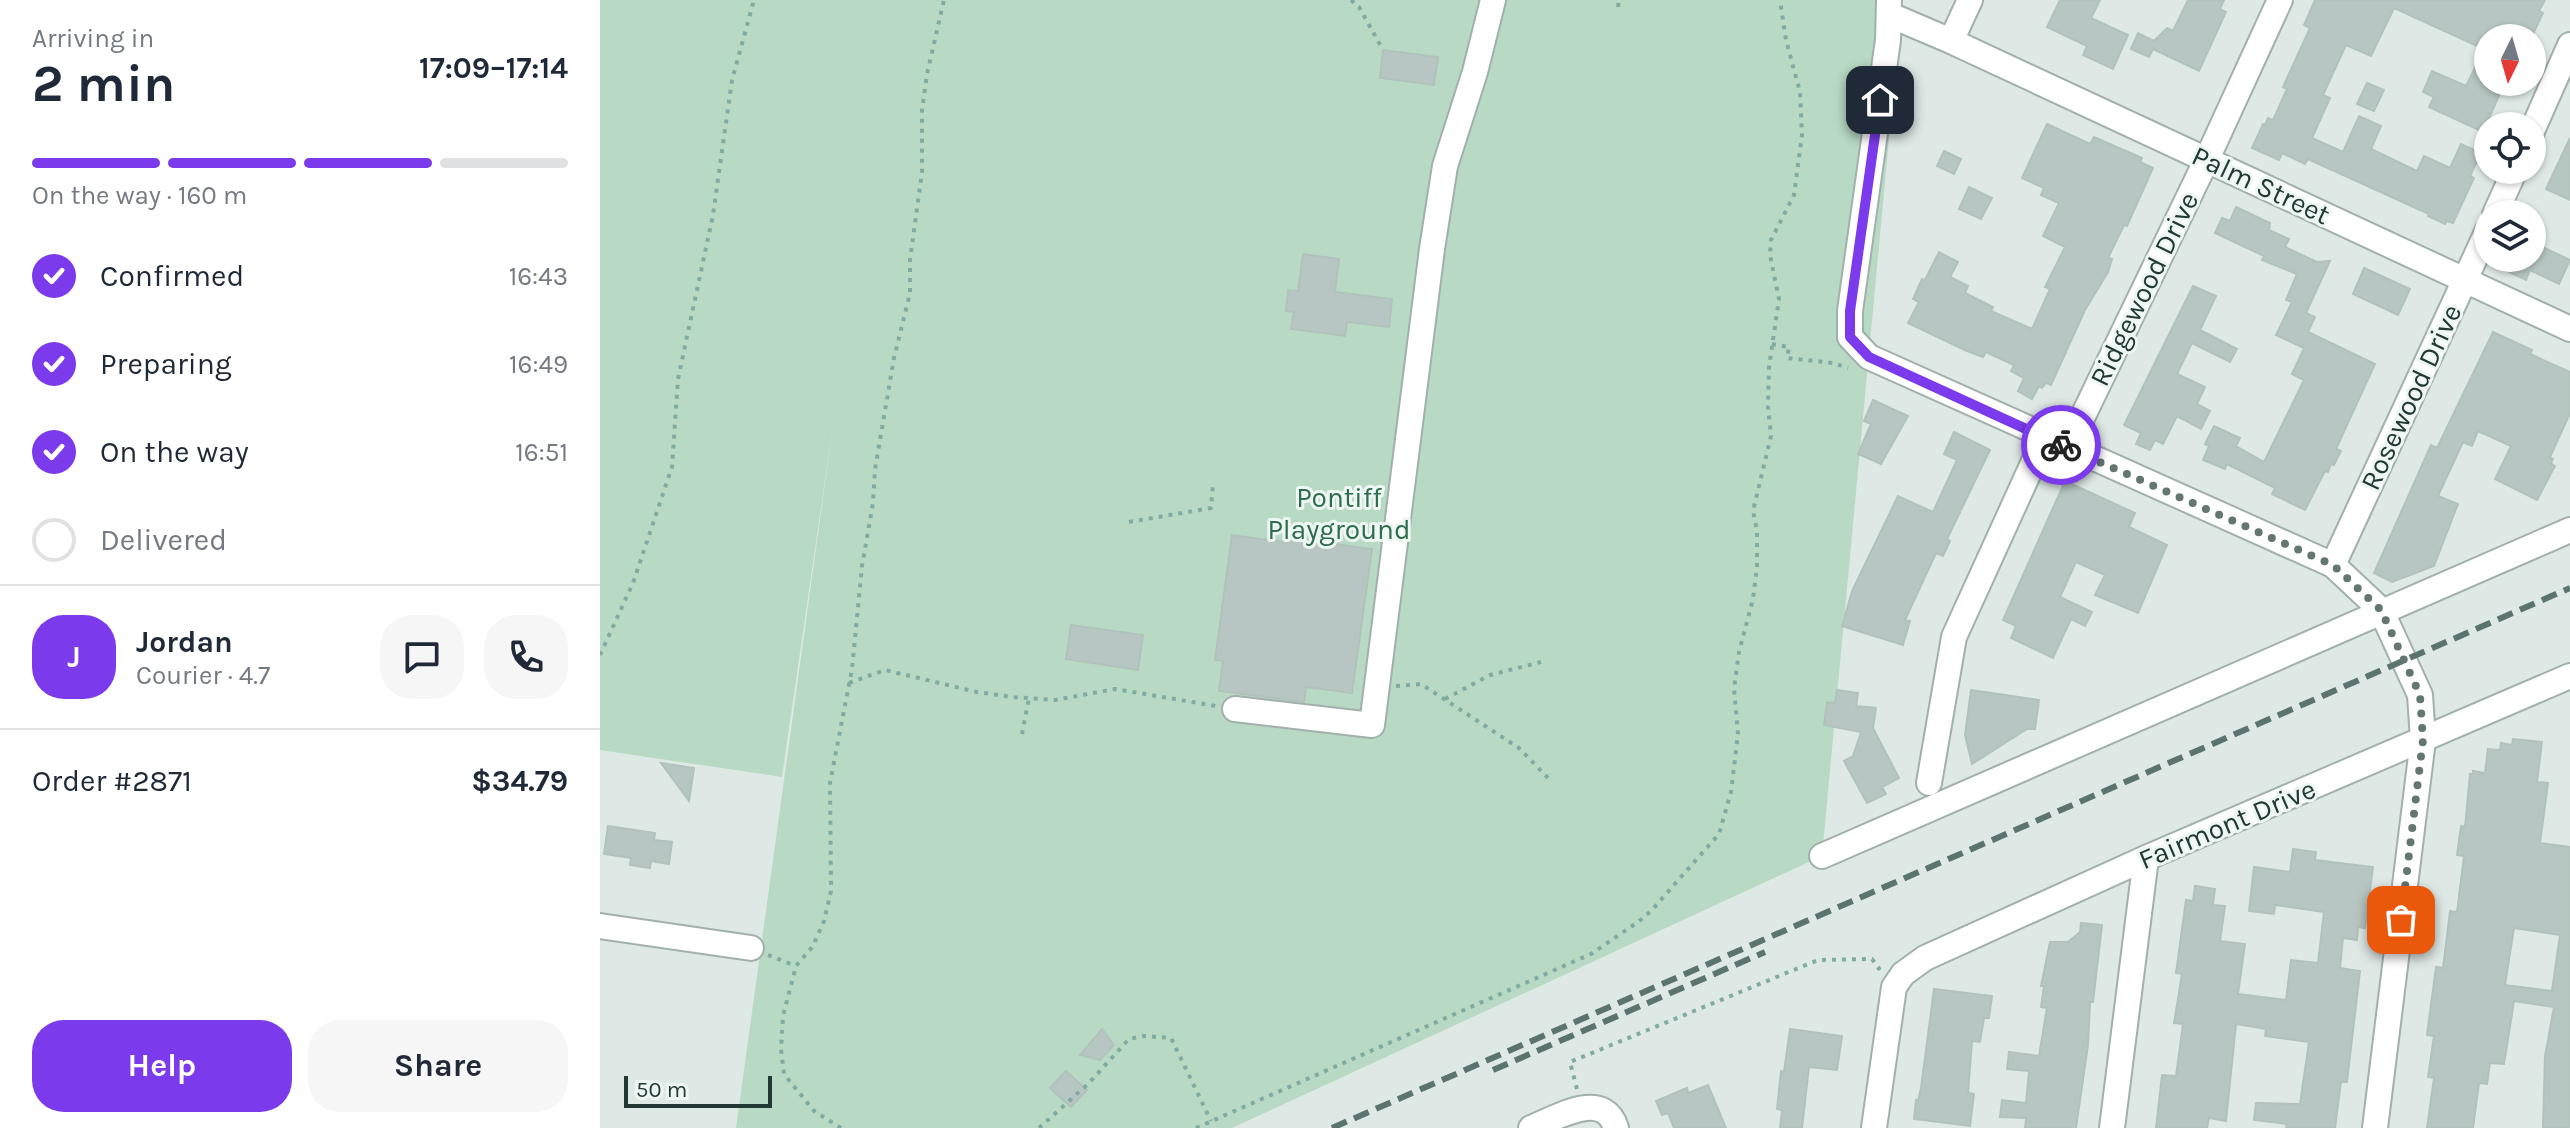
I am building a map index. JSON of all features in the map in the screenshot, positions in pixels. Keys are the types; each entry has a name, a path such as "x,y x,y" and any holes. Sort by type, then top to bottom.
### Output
{"street":[{"path":"1235,709 1372,725 1445,166 1475,72 1493,0"},
{"path":"1951,41 1970,0"},
{"name":"Ridgewood Drive","path":"2068,447 2280,0"},
{"path":"1890,8 1848,327 1850,337 1869,357 2333,565 2381,610 2420,695 2423,740 2375,1128"},
{"name":"Palm Street","path":"1890,8 1951,41 2570,329"},
{"path":"2540,112 2570,45"},
{"name":"Rosewood Drive","path":"2333,565 2474,261"},
{"path":"1929,783 1954,637 2045,437"},
{"path":"1822,856 2570,530"},
{"name":"Fairmont Drive","path":"1894,987 1903,974 1925,958 2146,858 2570,676"},
{"path":"2112,1128 2146,858"},
{"path":"600,926 751,948"},
{"path":"1874,1128 1894,987"},
{"path":"1531,1128 1581,1107 1602,1109 1612,1117 1616,1128"}],"path":[{"path":"600,655 633,583 672,467 678,379 713,215 732,80 754,0"},
{"path":"841,1128 814,1111 784,1074 781,1049 783,1016 796,966 813,946 824,921 831,891 830,783 848,683 875,469 894,358 910,293 910,260 922,172 923,98 944,0"},
{"path":"1351,0 1359,7 1383,50"},
{"path":"1618,7 1619,0"},
{"path":"1196,1128 1591,954 1652,910 1719,834 1731,792 1738,734 1734,689 1739,652 1756,583 1758,549 1753,511 1771,436 1768,407 1772,344 1779,299 1771,267 1771,240 1794,195 1802,135 1800,92 1786,40 1780,0"},
{"path":"1772,344 1789,347 1787,358 1833,363 1860,373 1869,357"},
{"path":"1129,522 1211,508 1213,484"},
{"path":"1445,699 1490,675 1541,662"},
{"path":"848,683 885,670 977,692 1029,698 1055,700 1115,689 1235,709"},
{"path":"1378,687 1421,684 1519,748 1548,778"},
{"path":"1022,734 1029,698"},
{"path":"751,948 796,966"},
{"path":"1581,1107 1570,1062 1818,960 1872,959 1894,987"},
{"path":"1039,1128 1088,1084 1129,1039 1144,1036 1171,1038 1211,1121"}],"green space":[{"name":"Pontiff Playground","path":"600,0 1902,0 1822,856 1232,1128 736,1128 833,425 782,777 600,750"}],"building":[{"path":"2060,0 2100,0 2091,18 2128,35 2113,69 2083,55 2087,46 2047,27"},
{"path":"2188,0 2224,0 2220,9 2226,12 2199,71 2153,49 2149,57 2131,49 2138,33 2154,41 2167,28 2173,31"},
{"path":"2315,0 2545,0 2539,11 2543,13 2538,24 2474,24 2474,44 2394,8 2371,56 2346,45 2323,95 2330,98 2312,138 2343,152 2359,116 2381,126 2371,149 2417,171 2424,156 2450,168 2461,144 2474,150 2474,168 2470,176 2474,178 2453,223 2447,221 2445,224 2308,159 2305,164 2282,153 2279,160 2252,148 2263,124 2268,118 2273,120 2287,89 2283,87 2310,28 2304,25"},
{"path":"1383,50 1438,57 1434,85 1380,78"},
{"path":"2474,70 2474,96 2499,96 2492,112 2474,112 2474,128 2429,107 2434,97 2423,92 2432,71 2466,86"},
{"path":"2367,83 2384,90 2374,111 2357,104"},
{"path":"2047,124 2090,144 2094,137 2142,158 2140,162 2153,168 2127,226 2124,225 2108,258 2112,259 2108,272 2085,310 2051,385 2046,383 2042,388 2039,386 2032,399 2018,391 2024,378 2011,371 2014,365 1986,352 1983,357 1967,351 1908,323 1919,302 1913,299 1939,252 1958,262 1950,277 1968,286 1965,293 1993,307 1991,311 2032,329 2050,289 2045,287 2065,247 2043,236 2059,203 2041,195 2044,188 2022,178"},
{"path":"2570,138 2570,200 2546,189"},
{"path":"1944,151 1961,159 1954,174 1937,166"},
{"path":"1969,187 1992,198 1981,219 1959,209"},
{"path":"2236,207 2270,223 2269,230 2289,239 2285,247 2317,262 2330,261 2306,313 2315,317 2308,332 2375,364 2336,449 2341,451 2334,465 2331,464 2328,472 2325,471 2305,510 2272,494 2275,488 2227,464 2225,469 2203,460 2209,446 2205,444 2214,426 2240,438 2236,446 2264,462 2304,380 2292,374 2304,348 2276,335 2292,302 2286,300 2297,274 2262,260 2264,256 2215,233 2222,218 2230,221"},
{"path":"2546,249 2570,260 2559,284 2534,272 2546,272"},
{"path":"1303,254 1339,259 1335,292 1392,299 1389,327 1347,322 1345,336 1291,329 1294,312 1286,311 1288,290 1298,291"},
{"path":"2364,268 2410,289 2398,315 2353,294"},
{"path":"2509,272 2529,272 2526,280"},
{"path":"2193,286 2216,296 2200,330 2237,349 2230,362 2192,343 2177,374 2205,387 2197,404 2210,411 2201,429 2177,416 2163,444 2155,440 2150,450 2136,444 2141,433 2124,425"},
{"path":"2493,332 2532,350 2530,354 2570,372 2570,413 2550,457 2553,459 2551,464 2555,466 2537,500 2495,479 2511,446 2478,431 2472,446 2463,442 2438,496 2458,504 2434,566 2392,582 2374,573 2431,445 2437,448"},
{"path":"1873,400 1908,416 1881,464 1858,454 1871,424 1864,421"},
{"path":"1954,432 1990,450 1947,539 1950,541 1943,556 1936,553 1905,620 1910,621 1903,645 1842,626 1852,591 1898,496 1933,512 1957,460 1944,454"},
{"path":"2065,481 2135,513 2129,527 2167,545 2138,613 2095,595 2105,575 2076,562 2060,597 2092,612 2085,626 2071,619 2053,658 2011,638 2016,626 2003,620"},
{"path":"1232,535 1284,542 1285,537 1372,549 1352,693 1306,687 1304,702 1219,691 1223,661 1215,660"},
{"path":"1071,625 1143,635 1138,670 1066,659"},
{"path":"1837,690 1858,693 1856,706 1876,708 1873,728 1899,778 1882,787 1886,794 1867,803 1844,761 1853,756 1861,732 1824,725 1827,702 1835,703"},
{"path":"1971,690 2039,700 2035,729 2027,729 1972,764 1965,735"},
{"path":"2513,739 2542,742 2537,782 2548,783 2540,843 2570,847 2570,1128 2543,1128 2545,1056 2554,1007 2514,1001 2504,1064 2490,1063 2487,1084 2479,1083 2473,1128 2427,1128 2434,1078 2428,1077 2434,1036 2427,1035 2436,967 2443,968 2450,911 2457,912 2464,856 2457,855 2461,826 2465,827 2470,774 2473,771 2485,773 2488,749 2500,750 2501,743 2512,745","holes":["2514,928 2560,935 2552,991 2505,985"]},
{"path":"661,763 694,768 689,801"},
{"path":"608,826 655,833 654,840 672,842 669,864 651,861 650,868 630,865 631,858 604,854"},
{"path":"2293,849 2316,852 2315,860 2373,867 2365,928 2358,927 2357,940 2343,938 2340,968 2360,971 2347,1082 2341,1082 2335,1128 2286,1128 2287,1124 2254,1120 2256,1103 2300,1104 2309,1042 2265,1036 2266,1029 2236,1024 2226,1121 2209,1118 2207,1128 2156,1128 2162,1075 2176,1076 2183,1024 2174,1023 2182,974 2176,973 2186,900 2193,901 2195,886 2215,889 2213,905 2225,906 2220,941 2245,944 2238,994 2286,1000 2291,960 2318,963 2324,912 2275,905 2274,914 2249,911 2254,867 2290,872"},
{"path":"2081,923 2102,925 2076,1128 2025,1128 2026,1118 2000,1117 2002,1100 2026,1103 2029,1071 2007,1069 2009,1052 2039,1056 2047,1008 2041,1007 2044,986 2041,986 2050,942 2068,942 2080,932"},
{"path":"1934,989 1992,996 1989,1018 1984,1018 1980,1042 1972,1041 1968,1093 1974,1094 1970,1126 1914,1119"},
{"path":"1102,1029 1114,1045 1100,1060 1080,1055"},
{"path":"1790,1029 1842,1036 1837,1070 1809,1067 1802,1128 1780,1128 1782,1110 1777,1109"},
{"path":"1066,1071 1087,1090 1071,1107 1050,1088"},
{"path":"1708,1085 1726,1128 1674,1128 1668,1113 1662,1115 1656,1101 1687,1088 1688,1093"}],"railway":[{"path":"1332,1128 2570,588"},
{"path":"1493,1070 1765,952"}],"way so far":[{"path":"2061,445 2333,565 2381,610 2420,695 2423,740 2401,920"}],"route":[{"path":"1880,100 1850,311 1850,337 1869,357 2061,445"}]}
